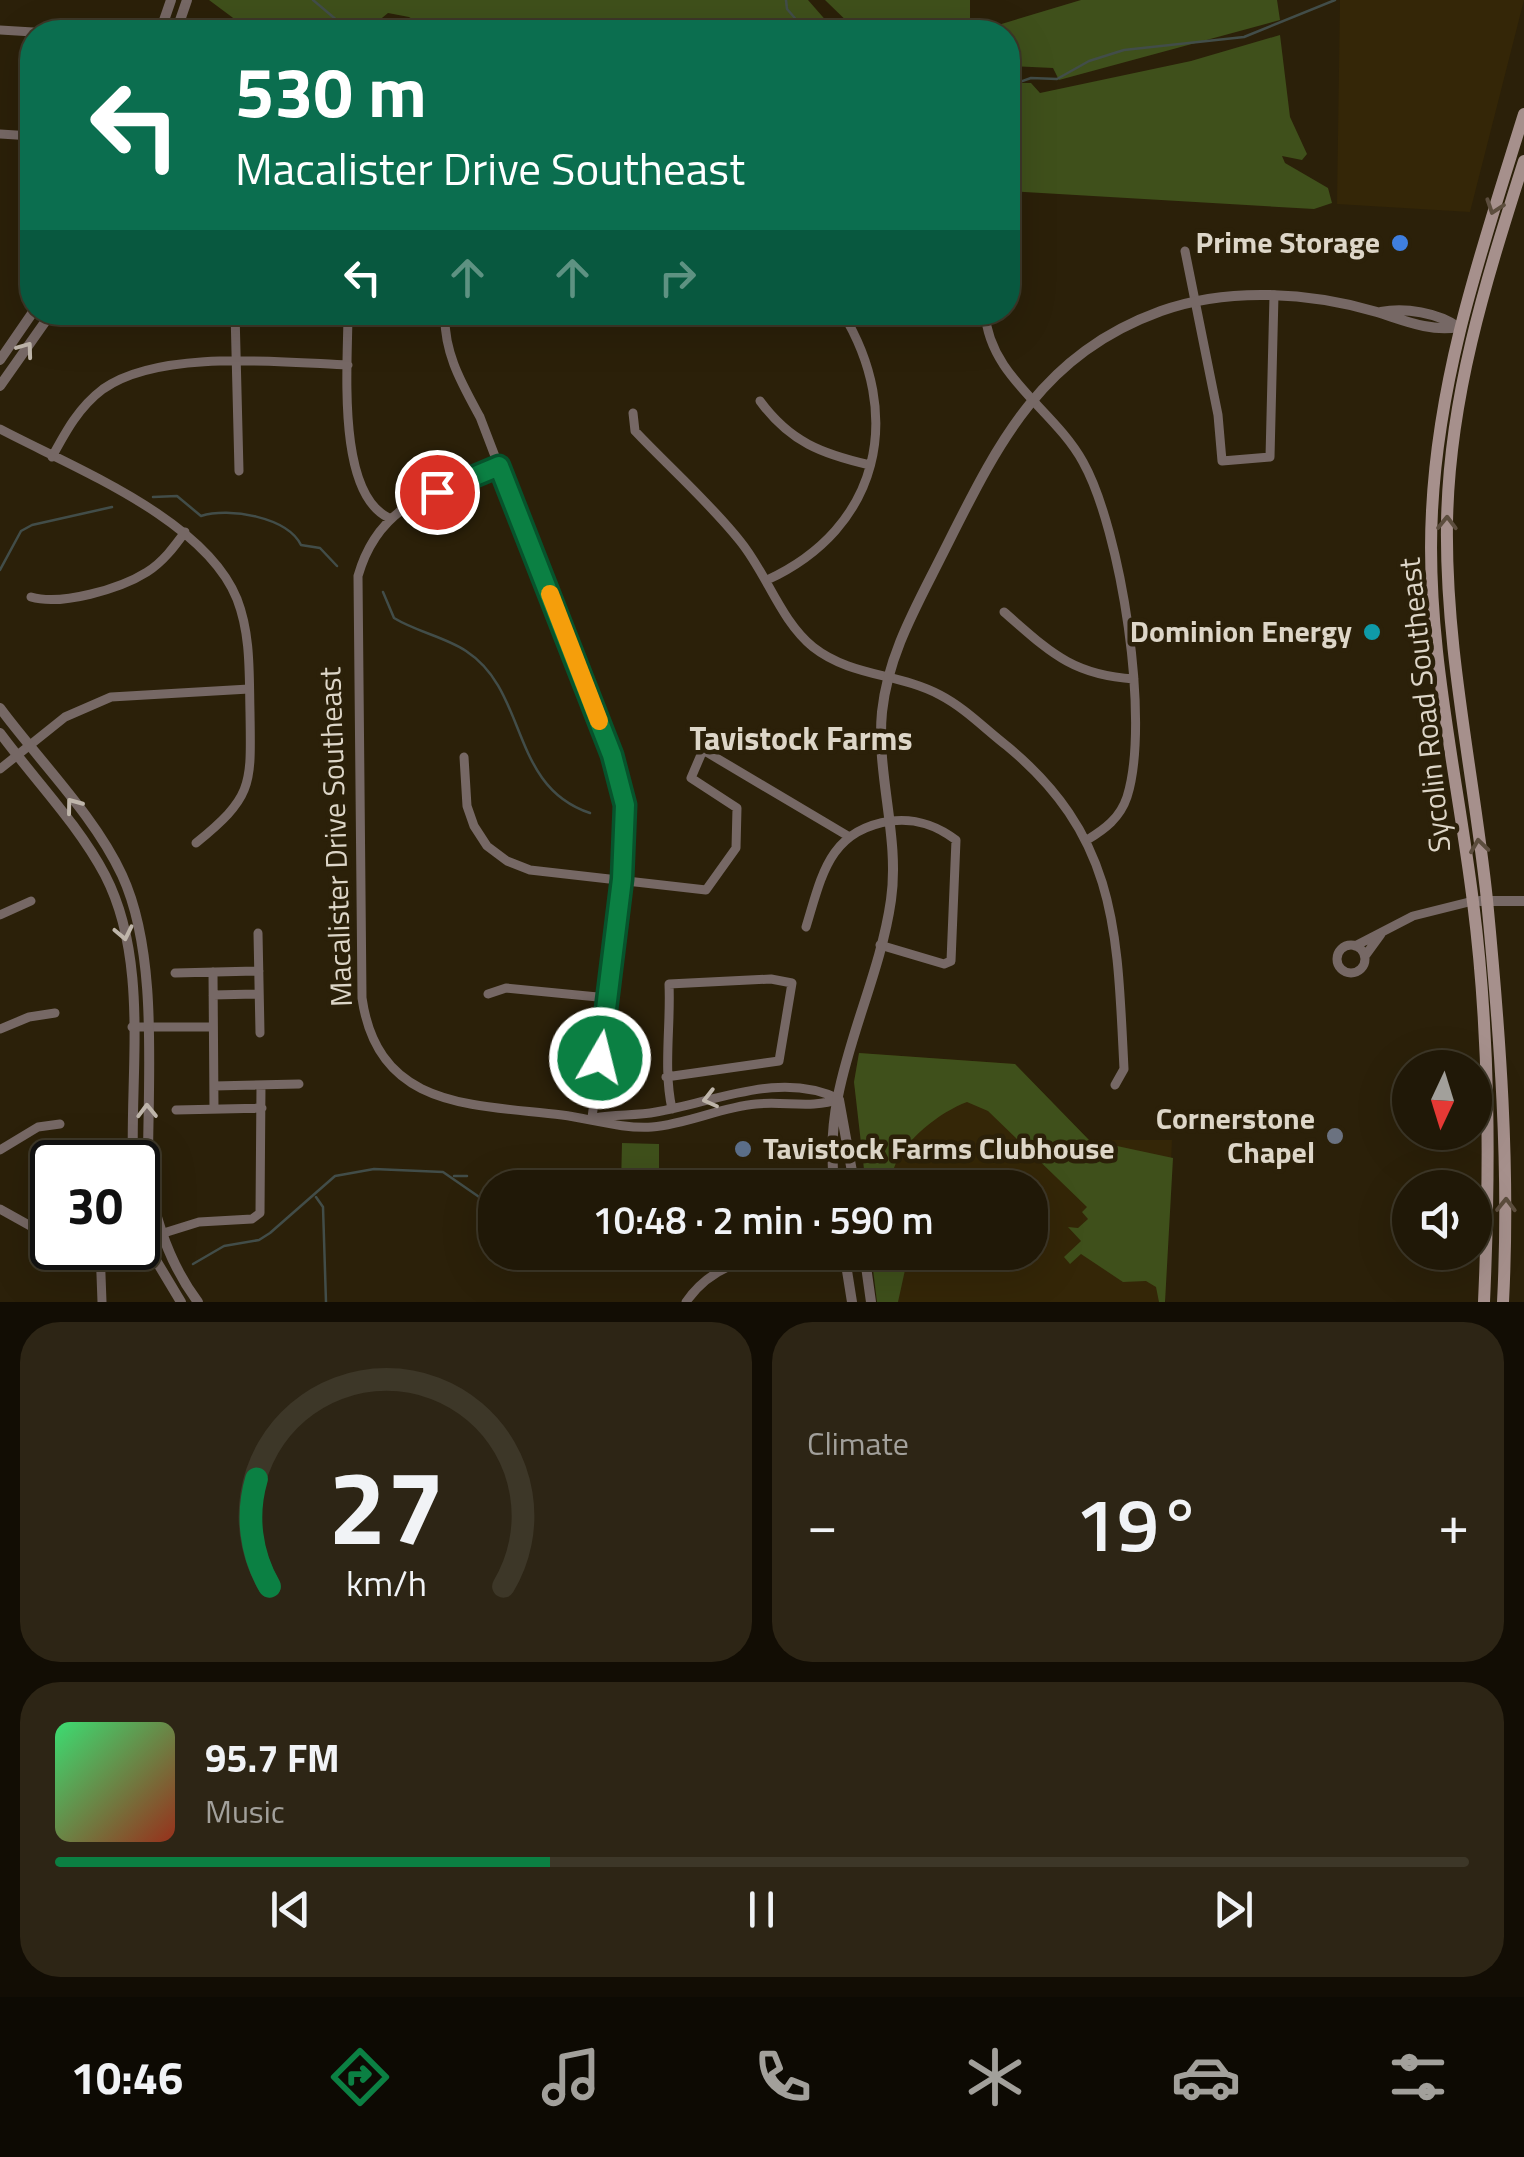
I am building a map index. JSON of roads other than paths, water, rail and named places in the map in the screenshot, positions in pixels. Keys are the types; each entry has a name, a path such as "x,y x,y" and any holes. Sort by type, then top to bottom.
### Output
{"main road":[{"name":"Sycolin Road Southeast","path":"1484,1302 1487,1065 1480,901 1442,682 1431,562 1437,448 1458,327 1524,114"},
{"name":"Sycolin Road Southeast","path":"1503,1302 1504,1102 1451,619 1448,494 1454,426 1471,330 1524,161"}],"street":[{"path":"1185,251 1218,415 1222,460 1270,457 1274,296"},
{"path":"832,1170 830,1143 847,1051 880,945 893,880 881,750 889,677 906,626 986,467 1032,397 1094,344 1138,320 1196,302 1274,296 1431,316 1458,327"},
{"path":"0,360 24,325"},
{"path":"0,386 43,325"},
{"path":"235,325 239,471"},
{"path":"348,325 355,473 368,505 389,518"},
{"path":"447,325 450,355 499,466 618,771 626,822 622,879 592,1118"},
{"path":"767,580 810,555 838,528 855,504 870,465 876,430 875,390 865,354 849,325"},
{"path":"988,325 994,352 1057,424 1090,475 1132,637 1134,679 1126,797 1108,827 1086,840"},
{"path":"52,456 90,400 126,376 156,368 236,364 348,365"},
{"path":"760,401 782,428 808,447 870,465"},
{"path":"634,414 635,431 739,540 795,630 809,644 846,668 889,677 937,694 977,721 1047,781 1086,840 1113,916 1124,1069 1115,1085"},
{"path":"0,429 185,532 220,567 237,599 247,635 250,689 247,786 234,812 196,844"},
{"name":"Macalister Drive Southeast","path":"499,466 414,501 389,518 368,546 355,591 362,998 368,1029 397,1073 437,1097 592,1118 621,1126 652,1127 756,1104 823,1105 839,1099"},
{"path":"31,597 46,602 134,579 159,563 185,532"},
{"path":"1004,612 1037,644 1067,664 1102,677 1134,679"},
{"path":"0,769 65,717 111,697 250,689"},
{"path":"0,708 121,874 144,949 148,1178 161,1233 198,1302"},
{"path":"0,733 90,850 113,893 127,940 133,1140"},
{"path":"464,756 469,814 479,836 496,854 530,870 706,890 736,848 737,808 691,778 703,750 848,836"},
{"path":"806,927 832,854 848,836 858,828 920,820 956,840 951,961 944,964 880,945"},
{"path":"0,915 31,901"},
{"path":"1381,934 1365,956 1364,966 1356,972 1340,968 1339,952 1424,912 1480,901 1524,901"},
{"path":"258,933 260,1033"},
{"path":"1355,946 1365,956"},
{"path":"175,972 258,971"},
{"path":"212,972 214,1109"},
{"path":"666,1078 752,1066 782,1057 792,982 771,979 669,984 672,1032 666,1078 672,1109"},
{"path":"488,994 506,988 608,998"},
{"path":"213,995 259,994"},
{"path":"0,1029 39,1014 55,1013"},
{"path":"132,1027 213,1026"},
{"path":"751,1090 752,1066"},
{"path":"214,1086 298,1084"},
{"path":"161,1233 199,1222 252,1219 260,1212 261,1085"},
{"name":"Macalister Drive Southeast","path":"592,1118 672,1109 751,1090 825,1092 839,1099"},
{"path":"839,1099 852,1170"},
{"path":"176,1110 262,1108"},
{"path":"0,1150 38,1127 60,1124"},
{"path":"0,1209 30,1226"},
{"path":"160,1268 181,1302"},
{"path":"101,1270 102,1302"},
{"path":"686,1302 720,1270"},
{"path":"847,1270 852,1302"},
{"path":"867,1270 871,1302"}],"waterway":[{"path":"313,0 337,20"},
{"path":"786,0 787,9 797,20"},
{"path":"1020,82 1057,79 1089,61 1124,50 1244,37 1335,0"},
{"path":"153,497 177,496 201,516 241,514 271,521 294,535 301,545 320,548 337,566"},
{"path":"0,570 21,531 112,507"},
{"path":"383,592 394,618 458,646 486,669 501,690 545,782 564,800 590,813"},
{"path":"193,1264 224,1246 259,1240 335,1176 374,1169 443,1172 478,1196"},
{"path":"454,1176 467,1176"},
{"path":"316,1197 323,1207 326,1302"}],"place":[{"name":"Prime Storage","path":"1400,243"},
{"name":"Dominion Energy","path":"1372,632"},
{"name":"Cornerstone Chapel","path":"1335,1136"},
{"name":"Tavistock Farms Clubhouse","path":"743,1149"}],"district":[{"name":"Tavistock Farms","path":"801,739"}]}
